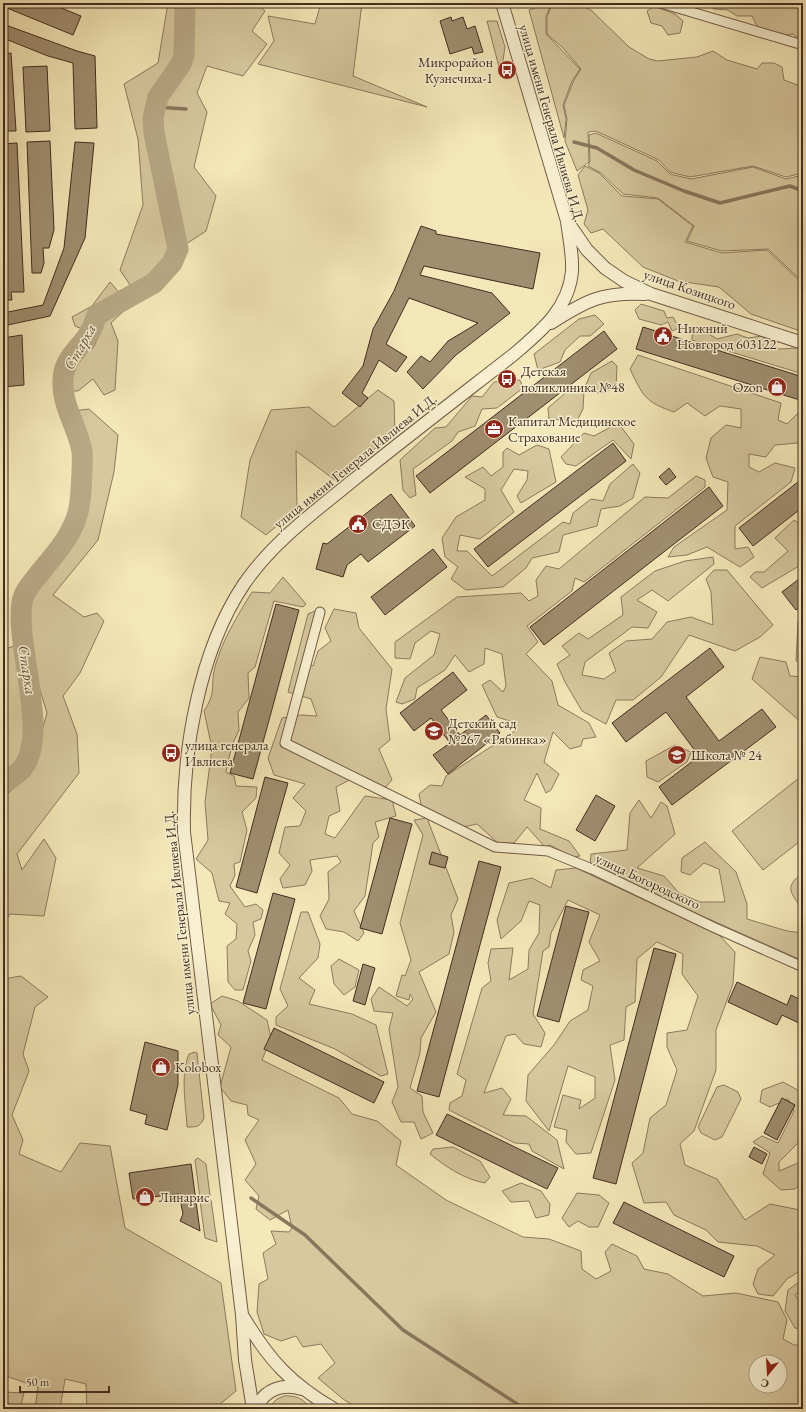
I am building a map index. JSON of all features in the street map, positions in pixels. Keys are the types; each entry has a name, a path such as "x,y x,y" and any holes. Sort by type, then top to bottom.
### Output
{"street":[{"name":"улица имени Генерала Ивлиева И.Д.","path":"254,1409 245,1360 242,1315 184,832 184,783 186,756 208,661 222,626 244,584 257,566 295,527 513,355 545,327 562,303 569,289 572,259 567,221 502,3"},
{"path":"662,3 803,45"},
{"name":"улица Козицкого","path":"567,221 587,250 605,268 624,281 651,294 803,343"},
{"path":"545,327 577,307 605,295 623,293 651,294"},
{"name":"улица Богородского","path":"320,612 285,743 495,847 548,851 592,869 713,926 803,966"},
{"path":"242,1315 270,1358 318,1404 334,1409"},
{"path":"254,1409 268,1392 280,1387 293,1386 305,1390"}],"shaded area":[{"path":"168,3 256,3 265,11 252,31 267,44 243,76 207,66 197,93 207,112 194,167 216,196 206,231 183,246 150,279 132,288 120,270 143,205 138,139 124,84 158,63"},
{"path":"321,3 362,3 353,76 427,107 258,64 274,41 268,16 315,24"},
{"path":"543,3 547,3 550,7 546,17 546,34 580,69 572,81 563,105 566,119 564,138 529,10 543,5"},
{"path":"548,3 576,3 591,10 629,47 649,59 658,61 697,57 713,51 727,60 757,69 762,63 774,63 782,67 784,80 803,87 803,173 786,177 753,166 690,177 670,172 659,160 596,131 588,132 589,162 577,171 565,141 567,119 564,105 574,80 581,69 563,48 547,34 547,17 551,7"},
{"path":"706,3 803,3 803,42 793,34 780,36 758,28 752,16 737,16 728,10 714,9"},
{"path":"654,6 675,14 683,21 680,33 668,35 662,26 651,23 647,11"},
{"path":"487,21 497,21 505,47 502,67 499,67"},
{"path":"596,133 657,161 670,174 691,179 753,167 786,179 803,175 803,282 768,249 722,251 687,241 694,226 658,198 623,194 601,173 588,166 590,162 589,135"},
{"path":"585,166 599,173 622,196 658,199 693,226 685,242 722,253 767,250 803,284 803,332 751,314 719,287 678,281 643,267 603,229 591,233 584,224 588,210 578,175"},
{"path":"110,282 130,305 111,323 118,341 115,390 104,395 93,379 78,391 71,391 67,376 84,351 93,348 99,336 75,326 72,317 92,306"},
{"path":"641,304 664,311 667,318 673,317 679,328 672,331 668,322 661,325 639,319 635,310"},
{"path":"595,315 604,324 590,336 580,336 565,350 560,362 538,370 534,354 579,319"},
{"path":"704,331 717,339 737,334 748,338 762,336 779,349 797,348 803,354 803,374 692,340 692,335"},
{"path":"638,355 781,403 778,420 787,424 803,408 803,449 798,443 775,445 766,457 749,454 749,467 759,472 775,463 795,468 791,482 735,526 735,549 748,547 754,557 740,567 707,547 687,555 668,557 674,547 727,510 728,482 713,477 706,458 711,438 726,425 741,428 741,409 720,406 705,416 687,403 674,412 657,405 642,392 630,369"},
{"path":"612,361 617,366 616,388 600,393 584,391 583,409 577,421 549,419 548,408 571,388 586,385 591,373"},
{"path":"520,380 523,388 497,408 482,409 475,426 458,432 452,441 413,469 416,495 410,498 403,490 400,460 435,428 446,427 472,396 482,397 494,382"},
{"path":"378,390 394,401 395,433 335,480 296,451 297,509 266,535 241,517 250,460 271,410 309,407 334,427"},
{"path":"89,409 118,435 114,472 98,540 53,595 84,617 97,613 104,621 80,673 63,696 77,734 79,773 17,854 22,870 44,839 56,858 44,916 10,914 3,923 3,798 29,775 47,713 34,670 29,613 35,588 75,543 84,509 86,463 73,411"},
{"path":"618,423 634,444 631,459 613,440 576,466 566,464 561,457 584,433 594,436"},
{"path":"537,445 549,449 556,482 521,503 517,496 527,480 528,471 514,469 501,490 514,512 480,539 460,535 457,551 467,551 492,576 563,522 570,524 573,513 591,499 603,501 610,484 633,464 640,473 633,498 620,506 601,509 597,526 563,535 559,552 532,558 526,568 503,587 466,590 451,579 458,567 445,557 442,538 456,517 485,500 485,489 465,477 483,467 491,476 503,467 503,452 507,448 519,455"},
{"path":"696,476 705,480 705,487 584,582 575,578 572,591 527,626 538,642 526,654 552,681 558,705 589,723 596,737 583,739 581,746 570,749 553,732 544,762 559,774 551,790 546,793 537,773 524,800 541,808 540,829 569,841 580,856 573,857 550,845 545,847 527,827 514,843 498,843 477,824 463,827 421,805 419,794 430,785 442,786 446,776 515,731 513,722 497,717 482,685 490,680 503,692 506,686 502,654 485,648 484,664 469,672 455,655 445,670 417,688 415,699 402,704 396,702 405,678 434,655 440,634 431,631 415,643 410,659 395,658 395,642 457,597 521,593 529,601 538,596 536,580 546,566 559,569 645,497 668,498"},
{"path":"794,520 803,526 803,567 799,566 762,588 750,577 755,572 764,572 788,551 775,538"},
{"path":"713,557 714,564 668,601 652,590 637,600 657,612 648,628 632,627 585,662 582,675 604,679 616,671 609,653 626,641 652,639 667,622 691,617 713,625 711,592 706,579 714,570 727,570 773,625 760,637 735,651 689,635 661,677 633,700 616,700 606,724 582,711 565,682 557,664 570,655 562,646 579,633 588,639 623,615 621,597 655,571 685,561"},
{"path":"283,577 306,604 303,607 274,601 255,667 248,673 249,698 238,712 239,730 232,745 226,772 234,776 236,786 257,787 256,798 242,812 247,830 240,862 234,864 235,875 230,886 245,907 256,904 263,910 261,919 253,922 255,935 248,951 251,961 243,990 235,990 228,982 227,946 236,939 237,924 225,914 230,903 219,901 212,873 196,859 208,840 205,802 212,748 204,711 212,694 215,667 218,657 226,637 241,610 252,592 270,593"},
{"path":"334,609 356,613 359,628 392,669 386,709 390,740 379,749 392,780 384,789 359,775 336,787 340,811 329,816 325,834 335,838 365,796 392,800 396,816 375,822 379,837 373,843 365,896 354,911 364,933 358,941 344,932 326,929 320,916 329,899 328,872 341,862 337,856 310,860 312,871 305,885 283,888 280,879 290,865 279,853 285,827 300,826 306,811 293,798 305,784 274,775 268,758 282,718 301,715 317,716 311,699 288,692 308,614 315,611 321,618 304,663 313,666 318,651 331,641 325,628"},
{"path":"803,618 803,662 796,661 798,622"},
{"path":"14,646 29,710 22,758 3,777 3,650"},
{"path":"760,657 786,662 790,676 803,677 803,724 752,679"},
{"path":"675,745 691,752 687,762 658,782 647,777 646,761"},
{"path":"799,778 803,783 803,839 763,870 732,831"},
{"path":"639,800 651,818 661,802 667,806 675,834 637,868 664,876 679,893 700,902 725,902 719,869 704,863 690,875 681,872 682,858 705,842 736,872 747,904 747,919 787,931 803,933 803,961 590,866 591,854 627,850 630,813"},
{"path":"427,818 458,899 451,915 454,932 449,954 419,972 436,1012 421,1038 420,1053 410,1088 422,1096 423,1112 433,1133 421,1139 414,1122 401,1122 392,1102 398,1087 389,1029 393,1013 374,1011 371,999 379,987 407,1006 413,999 410,994 409,1000 396,996 402,975 405,976 411,960 400,923 423,835 414,820"},
{"path":"576,868 719,935 735,952 733,984 716,1030 716,1070 694,1131 680,1144 685,1165 717,1179 745,1220 770,1204 800,1210 803,1213 803,1269 787,1279 773,1296 758,1294 753,1284 758,1269 775,1255 757,1246 718,1242 706,1230 674,1215 666,1202 644,1203 632,1163 643,1153 650,1118 666,1105 677,1070 667,1047 667,1033 687,1030 698,996 682,974 683,954 657,942 637,959 635,1002 626,1007 624,1040 610,1045 615,1080 591,1153 576,1154 566,1142 567,1130 554,1127 563,1095 581,1100 579,1109 595,1098 595,1077 568,1066 549,1131 526,1101 528,1075 554,1045 570,1021 588,1010 593,986 581,980 583,970 600,961 589,942 600,915 568,900 551,933 549,947 543,951 533,1014 545,1033 541,1047 524,1044 515,1034 506,1036 484,1093 502,1088 511,1099 503,1115 526,1116 557,1140 564,1169 532,1151 529,1144 515,1143 449,1110 450,1103 462,1096 466,1080 457,1074 482,988 491,981 488,963 491,949 513,948 509,980 528,969 529,950 539,933 540,905 529,901 521,921 501,939 497,920 509,883 532,878 551,888 556,870"},
{"path":"803,873 803,910 792,895 791,886 793,882"},
{"path":"301,912 308,912 320,944 318,958 299,978 315,990 309,1004 352,1014 376,1025 388,1074 381,1076 335,1049 276,1025 276,1017 288,1006 280,989"},
{"path":"339,959 359,970 355,987 344,995 334,984 331,966"},
{"path":"21,976 48,997 35,1007 23,1054 29,1071 12,1115 23,1140 19,1154 61,1172 80,1143 110,1146 125,1228 221,1283 236,1391 214,1409 87,1409 86,1384 65,1379 60,1409 35,1409 38,1387 3,1375 3,979"},
{"path":"222,996 238,1001 267,1020 271,1038 262,1060 339,1098 352,1114 377,1121 401,1141 396,1165 446,1200 523,1237 549,1239 581,1251 582,1269 596,1279 611,1271 605,1252 612,1244 637,1256 644,1269 668,1274 703,1296 736,1293 778,1302 787,1320 783,1339 794,1345 803,1345 803,1409 359,1409 343,1399 318,1378 335,1363 321,1344 303,1347 296,1336 281,1341 264,1334 257,1312 259,1284 268,1279 263,1253 276,1244 271,1231 289,1232 292,1228 288,1210 270,1220 256,1209 259,1196 245,1180 256,1164 245,1140 259,1120 248,1115 247,1105 231,1101 220,1087 231,1047 218,1035 221,1025 210,1004"},
{"path":"195,1052 197,1053 204,1118 198,1126 187,1127 184,1080 186,1062 189,1054"},
{"path":"783,1082 803,1093 803,1138 779,1162 779,1171 803,1161 803,1182 795,1189 781,1190 763,1174 770,1153 753,1142 762,1136 778,1143 794,1111 788,1099 770,1107 760,1102 762,1090"},
{"path":"724,1085 738,1092 741,1099 722,1137 715,1140 701,1133 698,1127 717,1087"},
{"path":"453,1147 480,1161 490,1177 485,1183 470,1179 456,1172 430,1154 433,1149"},
{"path":"198,1158 206,1164 210,1196 200,1198 195,1160"},
{"path":"521,1183 541,1191 550,1204 549,1215 536,1218 529,1201 511,1202 502,1191"},
{"path":"577,1193 599,1195 609,1203 598,1227 589,1227 578,1221 569,1227 562,1218"},
{"path":"211,1200 217,1242 205,1238 200,1201"},
{"path":"803,1279 803,1290 795,1295 803,1308 803,1329 795,1328 785,1311 788,1290"},
{"path":"3,1392 24,1393 20,1409 3,1409"},
{"path":"284,1396 299,1398 310,1409 267,1409 277,1399"}],"building":[{"path":"8,3 49,3 81,16 73,35 7,8"},
{"path":"451,17 452,21 463,17 467,29 475,26 483,52 474,54 472,47 450,54 440,21"},
{"path":"3,24 95,56 97,128 75,129 73,63 48,56 3,38"},
{"path":"11,53 16,131 3,131 3,54"},
{"path":"47,66 50,131 26,132 23,67"},
{"path":"50,141 54,230 49,248 43,248 44,263 41,273 32,273 27,142"},
{"path":"75,142 94,143 85,238 50,316 3,326 3,313 43,305 64,248"},
{"path":"17,143 24,292 11,292 12,300 3,300 3,144"},
{"path":"421,226 436,231 436,234 540,253 533,289 424,266 420,275 492,293 510,313 456,355 423,389 407,372 421,356 430,362 448,341 478,323 409,298 386,344 407,357 396,372 379,360 362,393 368,398 360,407 342,393 363,366 373,329 394,291"},
{"path":"643,327 803,377 803,401 636,349"},
{"path":"604,331 617,349 430,493 416,476"},
{"path":"22,335 24,385 3,387 3,338"},
{"path":"613,443 626,461 488,567 474,549"},
{"path":"669,468 676,477 666,485 659,477"},
{"path":"803,478 803,507 753,546 739,528"},
{"path":"709,487 723,506 544,645 530,627"},
{"path":"391,494 415,526 368,562 361,554 347,565 343,577 316,569 323,543 327,544"},
{"path":"433,549 447,567 385,615 371,597"},
{"path":"803,576 803,605 796,610 782,592"},
{"path":"276,604 299,610 253,779 230,773"},
{"path":"710,648 724,667 686,697 719,741 762,709 776,727 672,805 659,787 699,756 666,712 626,742 612,723"},
{"path":"453,672 467,690 441,710 460,735 486,715 500,733 448,774 433,755 450,743 431,718 414,731 400,713"},
{"path":"265,777 288,783 257,893 236,887"},
{"path":"596,795 615,806 595,841 576,830"},
{"path":"390,818 412,824 382,934 360,928"},
{"path":"432,852 448,857 445,868 429,864"},
{"path":"479,861 501,867 439,1097 417,1091"},
{"path":"273,893 295,899 266,1009 243,1003"},
{"path":"566,906 589,912 559,1022 537,1016"},
{"path":"654,948 676,954 616,1184 593,1178"},
{"path":"363,964 375,968 365,1005 353,1001"},
{"path":"737,982 787,1005 791,995 803,1001 803,1025 782,1015 777,1025 728,1002"},
{"path":"274,1028 384,1082 374,1103 264,1049"},
{"path":"145,1042 178,1051 178,1085 167,1130 145,1124 147,1115 130,1110"},
{"path":"782,1098 795,1105 777,1140 764,1133"},
{"path":"447,1114 558,1168 547,1189 436,1135"},
{"path":"754,1147 767,1154 762,1164 749,1157"},
{"name":"Линарис","path":"191,1164 200,1231 180,1221 183,1214 179,1194 133,1199 129,1173"},
{"path":"624,1202 734,1256 724,1277 613,1223"}],"waterway":[{"name":"Старка","path":"3,784 22,769 30,754 33,735 30,689 21,621 24,595 68,535 77,517 80,503 82,451 80,441 66,403 63,383 64,372 68,361 90,332 97,315 154,283 172,263 178,249 154,133 153,118 158,97 181,64 184,55 185,3"},
{"path":"155,107 186,109"},
{"path":"574,142 597,148 634,170 684,191 720,203 790,186 803,191"},
{"path":"251,1198 305,1235 403,1330 525,1409"}],"place":[{"name":"Микрорайон Кузнечиха-1","path":"507,70"},
{"name":"Нижний Новгород 603122","path":"663,336"},
{"name":"Детская поликлиника №48","path":"507,379"},
{"name":"Ozon","path":"777,387"},
{"name":"Капитал Медицинское Страхование","path":"494,429"},
{"name":"СДЭК","path":"358,524"},
{"name":"Детский сад №267 «Рябинка»","path":"434,731"},
{"name":"улица генерала Ивлиева","path":"171,753"},
{"name":"Школа № 24","path":"677,755"},
{"name":"Kolobox","path":"161,1067"},
{"name":"Линарис","path":"145,1197"}]}
